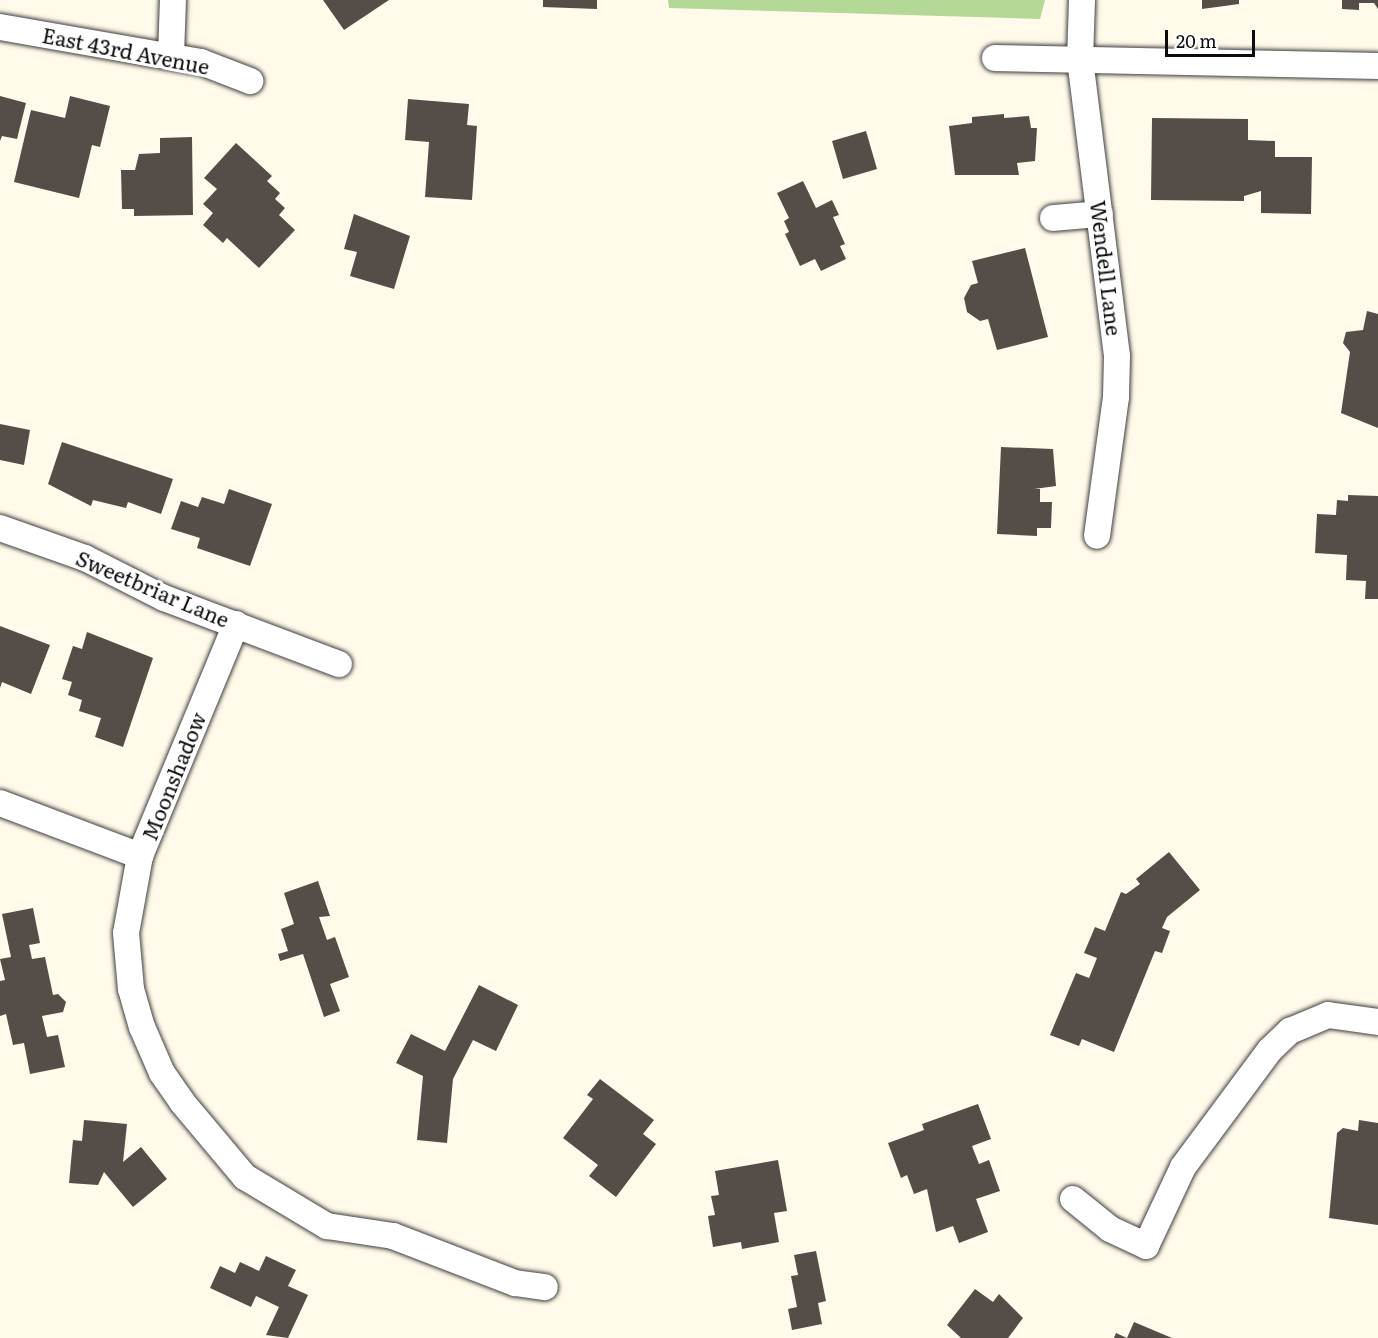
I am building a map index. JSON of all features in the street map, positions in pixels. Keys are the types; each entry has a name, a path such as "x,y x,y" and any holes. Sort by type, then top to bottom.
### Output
{"street":[{"path":"171,56 172,0"},
{"name":"Wendell Lane","path":"1082,0 1080,59 1118,376 1097,536"},
{"name":"East 43rd Avenue","path":"0,27 171,56 211,65 250,81"},
{"path":"994,58 1378,66"},
{"path":"1053,218 1100,214"},
{"name":"Sweetbriar Lane","path":"0,528 85,558 164,598 339,664"},
{"name":"Moonshadow","path":"0,803 140,856 236,624"},
{"path":"140,856 126,933 135,1007 162,1073 208,1136 245,1177 327,1226 393,1236 515,1283 545,1287"},
{"path":"1073,1199 1110,1229 1146,1246 1188,1159 1270,1050 1290,1031 1328,1015 1378,1022"}],"green space":[{"path":"668,0 1045,0 1040,19 669,8"}],"building":[{"path":"323,0 389,0 344,30"},
{"path":"543,0 597,0 597,9 543,7"},
{"path":"1202,0 1239,0 1239,4 1202,9"},
{"path":"1342,0 1378,0 1378,9 1374,3 1359,3 1359,10 1342,9"},
{"path":"0,96 26,103 17,139 2,136 0,141"},
{"path":"70,96 110,106 100,147 92,145 79,198 14,182 31,110 65,118"},
{"path":"408,99 469,104 467,125 477,126 472,200 425,197 429,142 405,140"},
{"path":"1004,114 1004,118 1029,116 1031,128 1037,128 1035,161 1017,163 1019,175 955,175 949,126 972,123 972,117"},
{"path":"1152,118 1248,119 1248,140 1275,141 1275,157 1312,157 1311,214 1261,213 1261,191 1244,196 1244,201 1151,200"},
{"path":"866,131 877,169 843,179 832,141"},
{"path":"192,137 193,215 134,216 134,209 122,209 121,170 135,170 139,154 160,153 160,138"},
{"path":"236,143 272,176 267,181 280,193 275,199 285,208 279,215 295,230 259,268 227,238 223,243 203,225 213,213 203,204 217,189 204,178"},
{"path":"803,181 816,208 832,200 839,215 833,217 845,244 840,246 846,259 821,271 815,259 800,266 785,234 789,232 784,221 789,218 777,193"},
{"path":"354,214 410,236 394,289 350,276 357,252 344,249"},
{"path":"1025,248 1048,337 997,350 988,319 980,321 967,312 964,298 971,285 978,283 972,261"},
{"path":"1367,311 1378,314 1378,428 1341,413 1350,352 1343,343 1346,332 1363,330"},
{"path":"0,424 30,430 24,465 0,460"},
{"path":"62,442 173,479 161,514 128,502 126,508 93,500 91,506 48,484"},
{"path":"1001,447 1053,449 1056,486 1034,489 1040,489 1040,502 1052,502 1051,528 1037,528 1037,536 997,534"},
{"path":"229,489 272,504 250,566 197,548 200,538 171,529 181,501 198,507 202,497 224,504"},
{"path":"1348,495 1378,496 1378,599 1365,599 1366,581 1346,580 1347,555 1315,553 1317,514 1336,515 1337,500 1348,501"},
{"path":"0,626 50,645 31,694 2,682 0,688"},
{"path":"87,632 153,658 123,747 95,737 101,718 79,711 82,700 68,695 72,682 62,679 73,646 82,649"},
{"path":"1169,852 1200,890 1167,917 1162,928 1170,931 1162,953 1155,951 1114,1052 1082,1039 1079,1046 1050,1035 1076,973 1089,978 1097,958 1084,953 1095,927 1105,931 1121,892 1126,894 1140,884 1136,879"},
{"path":"318,881 330,916 319,917 327,940 335,937 349,977 330,984 340,1011 324,1017 303,954 280,961 278,954 288,951 281,929 294,924 284,893"},
{"path":"33,908 40,943 29,945 32,959 45,957 53,995 58,994 66,1002 63,1012 42,1016 47,1037 58,1035 65,1067 30,1074 24,1043 13,1045 6,1014 0,1016 0,981 5,980 0,959 11,957 2,914"},
{"path":"479,985 518,1005 496,1051 473,1040 453,1079 447,1143 417,1140 423,1076 396,1063 411,1034 445,1051"},
{"path":"600,1079 654,1120 643,1134 656,1144 616,1197 589,1176 598,1165 563,1138 593,1099 587,1095"},
{"path":"978,1104 991,1139 972,1146 979,1164 989,1160 1000,1191 976,1199 988,1232 959,1243 953,1226 936,1232 927,1189 914,1194 907,1175 901,1178 888,1143 924,1130 922,1124"},
{"path":"84,1120 127,1124 123,1162 141,1147 167,1179 133,1207 104,1172 98,1185 69,1183 73,1140 82,1141"},
{"path":"1359,1120 1378,1123 1378,1225 1329,1218 1337,1133 1343,1128 1358,1131"},
{"path":"778,1160 787,1211 774,1213 779,1242 742,1249 741,1242 713,1247 708,1216 715,1215 711,1196 719,1195 715,1171"},
{"path":"816,1251 826,1301 818,1303 822,1324 792,1330 788,1309 797,1307 791,1276 798,1275 794,1255"},
{"path":"266,1256 296,1270 288,1286 308,1295 288,1338 266,1335 279,1307 256,1296 251,1307 210,1288 220,1266 235,1273 240,1262 259,1271"},
{"path":"975,1289 993,1302 999,1294 1023,1318 1008,1338 961,1338 947,1325"},
{"path":"1134,1322 1172,1338 1127,1338"},
{"path":"1116,1333 1127,1338 1114,1338"}]}
